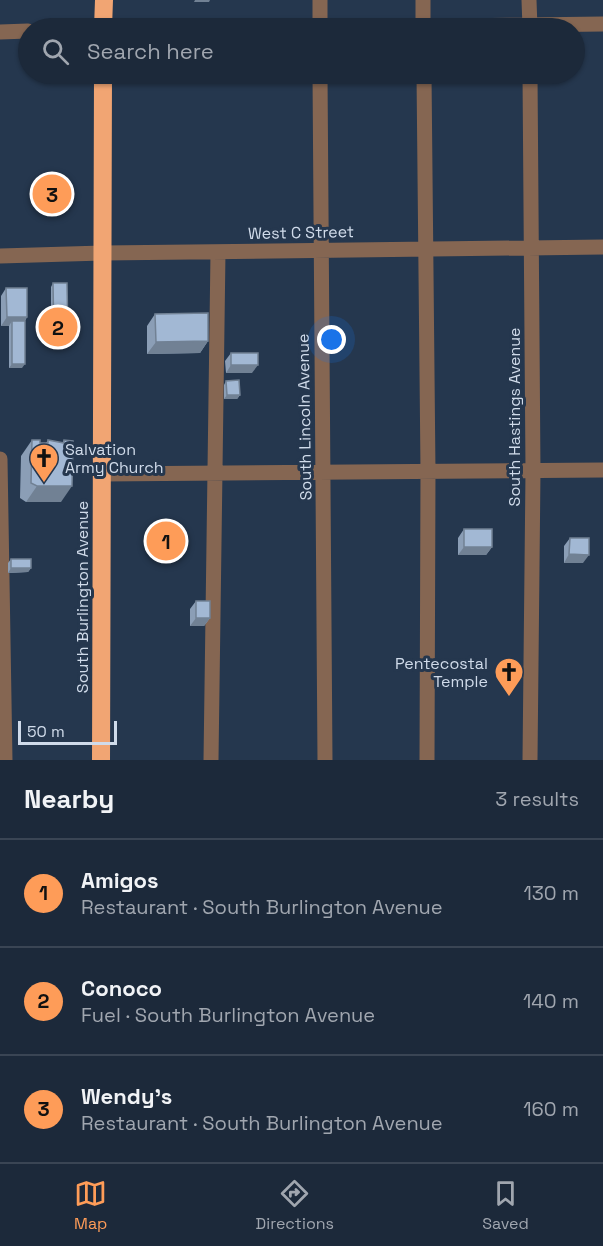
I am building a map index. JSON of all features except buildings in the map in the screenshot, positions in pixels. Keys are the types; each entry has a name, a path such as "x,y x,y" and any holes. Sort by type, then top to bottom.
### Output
{"highway":[{"path":"103,18 104,0"},
{"name":"South Burlington Avenue","path":"101,760 103,84"}],"street":[{"path":"320,0 320,18"},
{"path":"423,0 423,18"},
{"path":"530,0 530,18"},
{"path":"585,24 603,24"},
{"path":"0,32 18,31"},
{"name":"South Lincoln Avenue","path":"320,84 325,760"},
{"path":"424,84 428,471 427,760"},
{"name":"South Hastings Avenue","path":"530,84 532,471 530,760"},
{"name":"West C Street","path":"0,256 603,247"},
{"path":"211,760 218,252"},
{"path":"0,459 4,760"},
{"path":"102,474 603,470"}],"place":[{"name":"Wendy's","path":"52,194"},
{"name":"Conoco","path":"58,327"},
{"name":"Salvation Army Church","path":"44,484"},
{"name":"Amigos","path":"166,541"},
{"name":"Pentecostal Temple","path":"509,698"}]}
